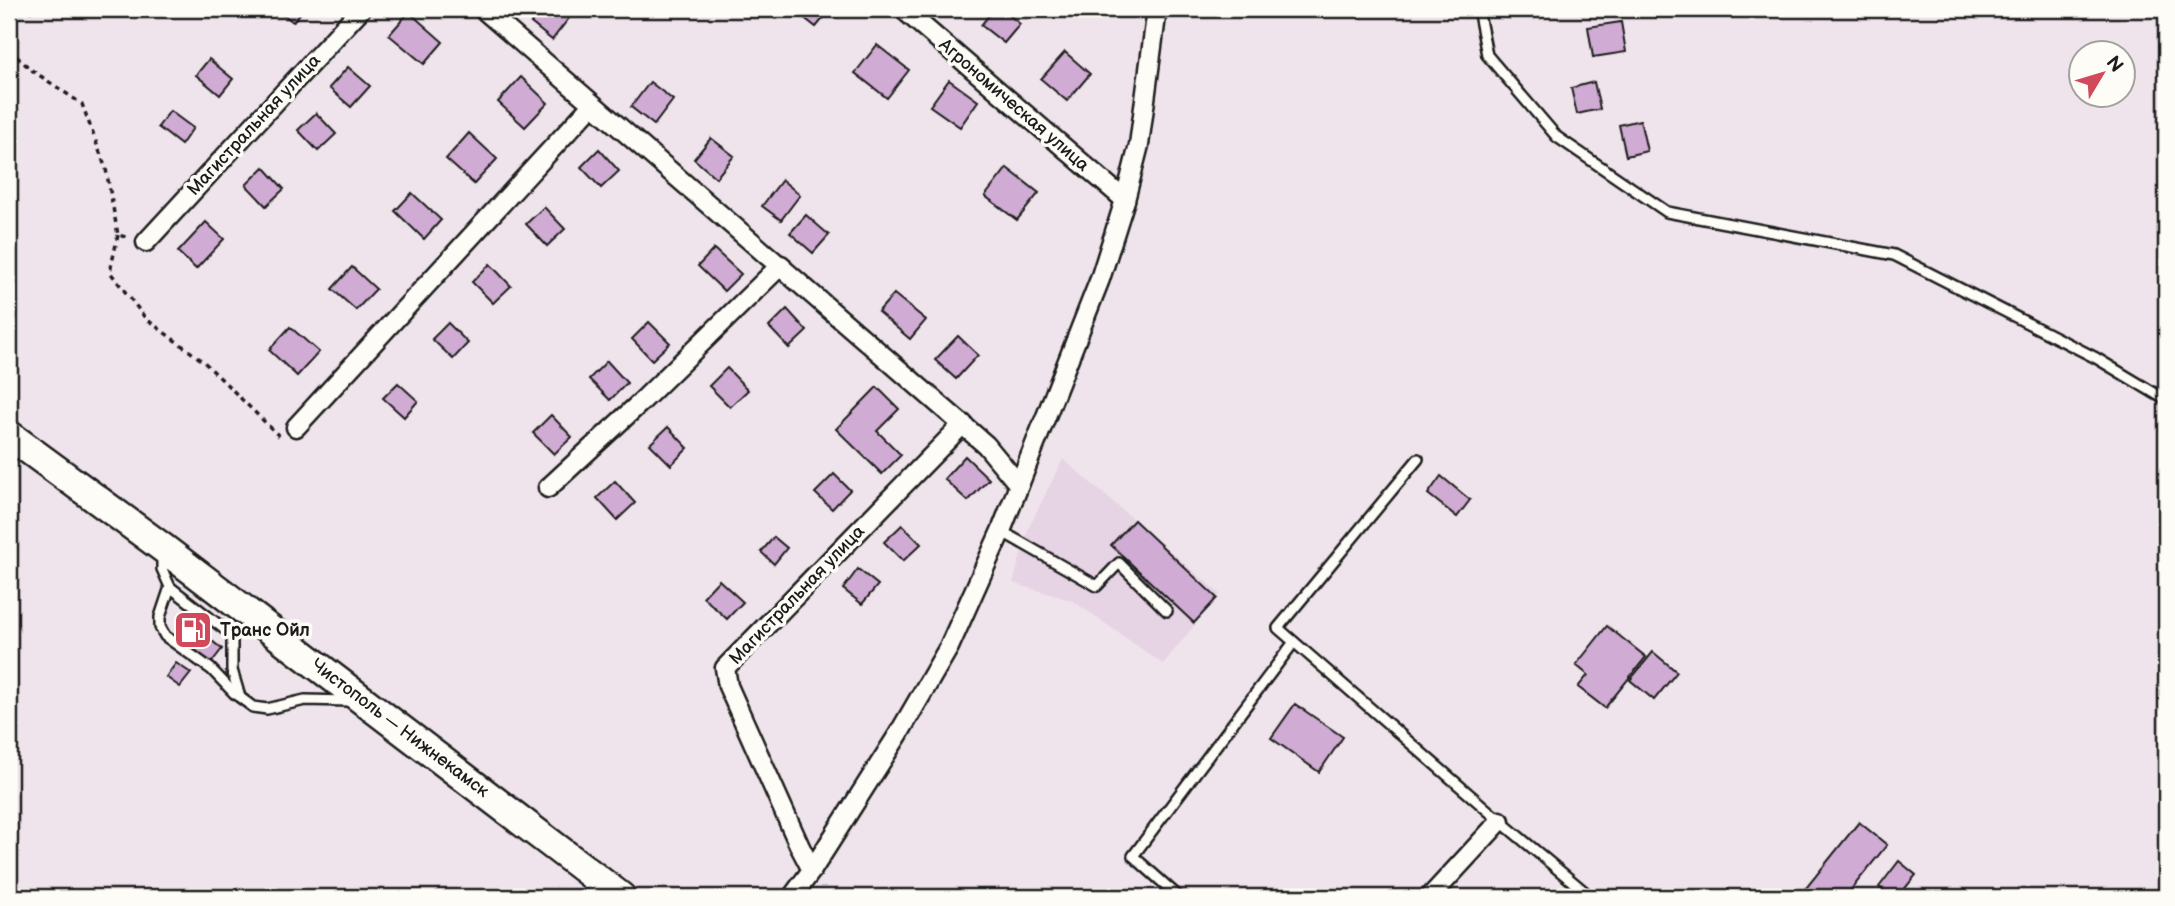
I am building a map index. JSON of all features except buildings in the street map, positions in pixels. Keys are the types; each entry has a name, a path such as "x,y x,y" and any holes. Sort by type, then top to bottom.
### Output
{"main road":[{"name":"Чистополь — Нижнекамск","path":"9,435 163,548 621,897"}],"street":[{"name":"Магистральная улица","path":"146,242 361,9"},
{"path":"483,9 986,444 1018,485"},
{"name":"Агрономическая улица","path":"903,9 1125,200"},
{"path":"792,897 898,735 949,647 1001,531 1100,279 1125,200 1139,145 1157,9"},
{"path":"296,427 592,104"},
{"path":"548,488 781,265"},
{"name":"Магистральная улица","path":"812,870 728,686 725,668 963,424"},
{"path":"1430,897 1500,821"}],"lane":[{"path":"1478,9 1487,55 1558,138 1667,212 1894,255 2096,358 2166,400"},
{"path":"1418,458 1278,628 1591,897"},
{"path":"1001,531 1097,586 1119,563 1167,611"},
{"path":"163,548 162,569 170,587 232,635 232,670 241,698"},
{"path":"170,587 160,617 160,626 165,636 211,668 253,707 267,709 305,700 366,703"},
{"path":"1179,897 1133,856 1294,642"}],"path":[{"path":"9,12 34,9"},
{"path":"9,50 33,71 82,104 106,169 118,235 110,272 146,319 203,361 280,437 296,427"},
{"path":"118,235 146,242"}],"shaded area":[{"path":"1063,459 1220,594 1163,664 1073,601 1013,583 1028,529"}],"place":[{"name":"Транс Ойл","path":"193,630"}]}
